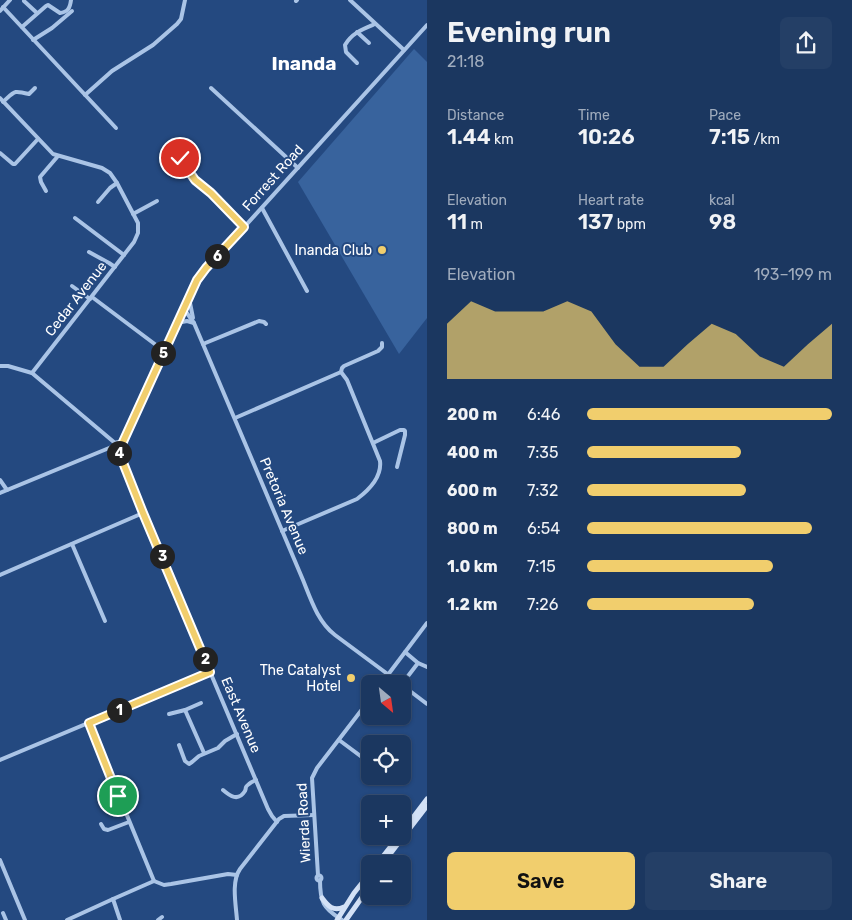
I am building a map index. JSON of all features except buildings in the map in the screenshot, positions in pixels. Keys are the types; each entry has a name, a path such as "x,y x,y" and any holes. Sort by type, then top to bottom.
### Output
{"main road":[{"path":"411,820 427,799"},
{"path":"390,855 427,806"},
{"path":"394,855 427,811"},
{"path":"384,855 392,845"},
{"path":"339,919 361,885"},
{"path":"322,898 332,908 338,909 346,906"},
{"path":"346,920 361,899"}],"street":[{"path":"10,0 2,9 22,27 116,128"},
{"path":"22,27 48,5 60,13 64,12 70,7 71,0"},
{"path":"85,95 112,71 153,46 177,24 181,19 185,0"},
{"path":"350,0 404,50"},
{"path":"24,1 37,13"},
{"path":"33,40 52,28 72,11"},
{"path":"357,63 346,52 344,47 346,42 357,32 375,24"},
{"name":"Forrest Road","path":"122,444 200,276 427,25"},
{"path":"357,32 369,43"},
{"path":"35,88 29,94 16,91 2,100 49,150 58,156 106,170 113,175 133,214 156,201"},
{"path":"211,88 298,168"},
{"path":"0,153 14,165 38,139"},
{"path":"172,153 183,162 195,180 211,193 244,227"},
{"path":"46,191 40,177 58,156"},
{"path":"98,202 117,183"},
{"path":"262,208 307,291"},
{"name":"Cedar Avenue","path":"32,373 136,238 138,226 133,214"},
{"path":"75,218 124,255"},
{"path":"89,252 115,267"},
{"path":"72,286 164,351"},
{"path":"177,323 194,322 189,298"},
{"name":"Pretoria Avenue","path":"184,309 194,322 204,344 318,615 325,627 335,636 388,674"},
{"path":"204,344 259,321 266,324"},
{"path":"235,418 341,372 344,366 378,351 382,347 382,343"},
{"path":"0,366 8,366 32,373 114,444 115,449 118,450 122,447 122,444 119,442 114,444 0,493"},
{"path":"282,531 350,503 367,491 376,479 381,467 373,442 347,380 341,372"},
{"path":"373,442 400,430 405,431 397,468"},
{"name":"East Avenue","path":"118,450 270,814 277,822"},
{"path":"0,480 7,490"},
{"path":"0,575 143,513"},
{"path":"72,544 105,621"},
{"path":"388,674 427,623"},
{"path":"405,652 427,667"},
{"path":"409,675 418,662"},
{"path":"0,760 210,672"},
{"name":"Pretoria Avenue","path":"411,691 426,702"},
{"path":"169,714 201,703"},
{"path":"185,710 204,753"},
{"name":"Wierda Road","path":"339,919 323,905 319,878 312,778 361,711"},
{"path":"89,723 154,881"},
{"path":"179,745 188,764 204,753 218,748 224,741 237,734"},
{"path":"339,740 361,756"},
{"path":"224,790 230,796 240,796 247,785 256,780"},
{"path":"237,920 235,885 237,875 277,822 284,816 314,815"},
{"path":"101,824 104,829 108,830 129,822"},
{"path":"0,860 25,920"},
{"path":"67,920 154,881 166,884 223,874 237,875"},
{"path":"112,899 120,920"},
{"path":"3,913 6,920"},
{"path":"158,920 162,917"}],"shaded area":[{"name":"Inanda Club","path":"414,49 427,62 427,318 399,354 298,182"}],"place":[{"name":"Inanda Club","path":"382,250"},
{"name":"The Catalyst Hotel","path":"351,678"}],"district":[{"name":"Inanda","path":"304,63"}],"route":[{"path":"118,796 89,723 210,672 118,450 122,447 197,280 244,227 207,189 195,180 180,158"}]}
